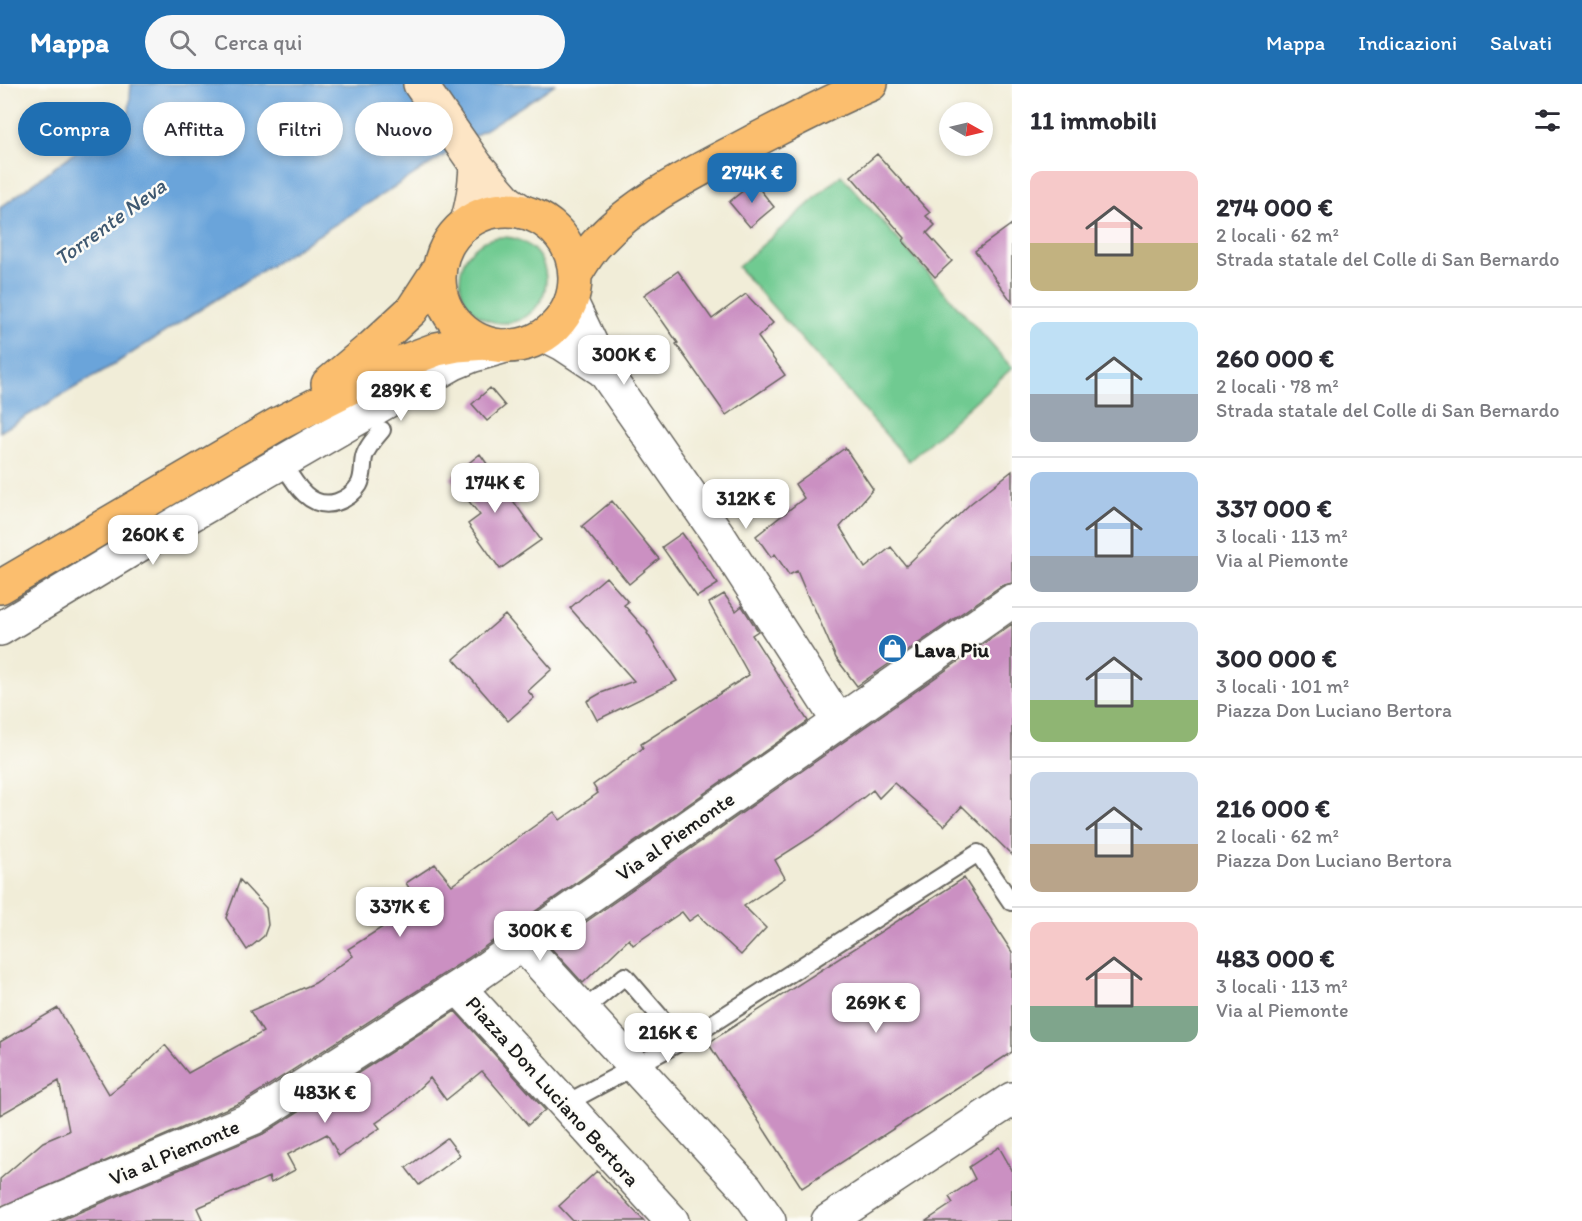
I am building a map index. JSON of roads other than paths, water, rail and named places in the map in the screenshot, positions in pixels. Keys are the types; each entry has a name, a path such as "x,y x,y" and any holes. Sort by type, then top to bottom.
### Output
{"main road":[{"path":"420,84 476,165 508,202 523,212"},
{"path":"0,587 278,424 405,361 437,349 457,345 526,344 545,335 561,321 586,258 597,242 622,219 682,179 836,99 871,84"},
{"path":"466,224 472,207 476,165"},
{"path":"496,345 474,338 459,326 447,311 442,299 440,267 444,253 451,240 466,224 478,216 508,210 540,218 554,228 566,244 573,262 573,289"},
{"path":"554,228 583,226 622,219"},
{"path":"278,424 372,347 412,310 440,267"}],"street":[{"path":"573,289 604,370 719,536 838,722"},
{"path":"545,335 578,352 604,370"},
{"path":"0,629 453,363 496,345"},
{"name":"Via al Piemonte","path":"11,1221 252,1118 522,944 1012,601"},
{"path":"522,944 746,1188 769,1221"},
{"name":"Piazza Don Luciano Bertora","path":"458,987 672,1221"},
{"path":"828,1221 1012,1100"}],"lane":[{"path":"282,462 297,488 304,495 311,500 323,503 338,502 346,498 359,485 364,456 382,430"},
{"path":"565,1104 709,1026 978,853 1011,902"},
{"path":"583,1010 625,976 682,1042"}],"water":[{"name":"Torrente Neva","path":"131,84 555,84 453,150 453,102 355,102 355,156 443,156 113,365 0,432 0,208 70,156 131,156"}],"place":[{"name":"Lava Piu","path":"893,649"}]}
